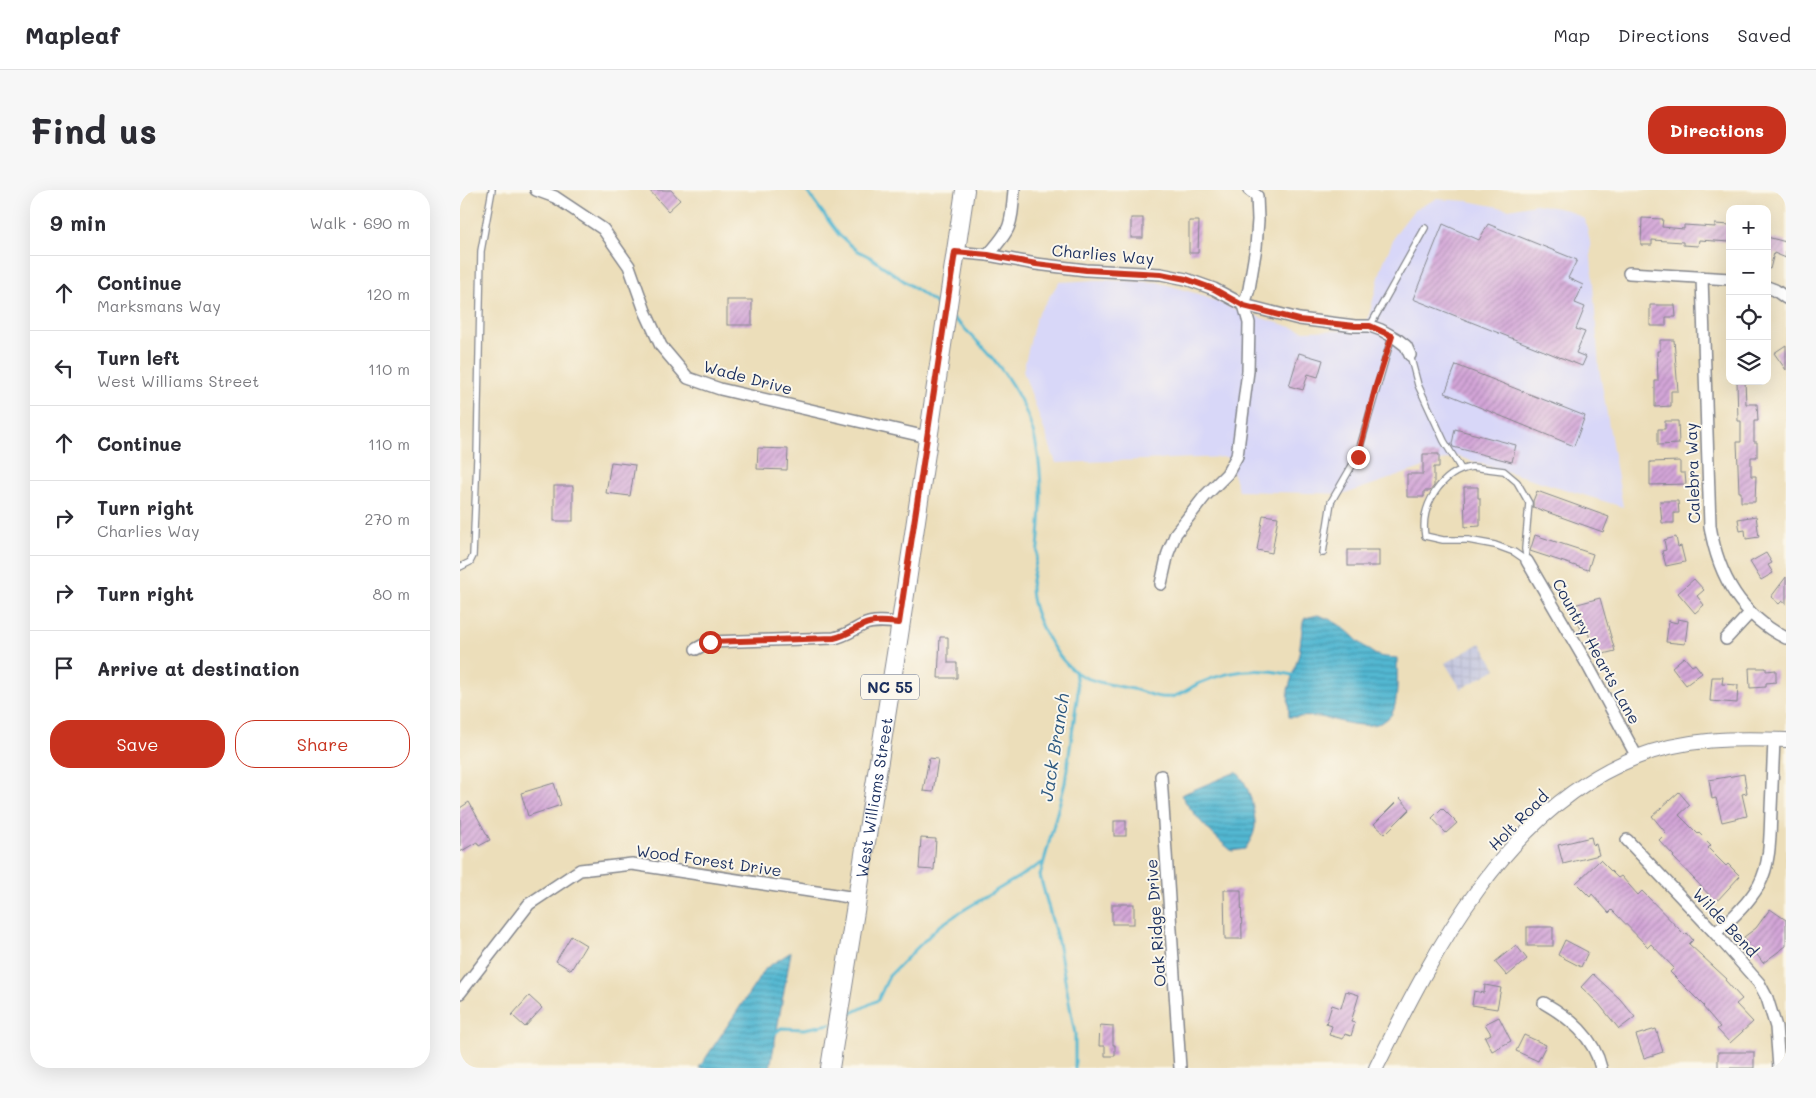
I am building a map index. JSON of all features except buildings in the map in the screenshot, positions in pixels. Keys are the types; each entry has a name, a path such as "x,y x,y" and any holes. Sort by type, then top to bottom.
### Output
{"main road":[{"name":"NC 55","path":"927,437 964,190"},
{"name":"West Williams Street","path":"830,1068 927,437"}],"street":[{"name":"Wade Drive","path":"536,190 555,197 603,229 629,266 645,311 661,346 688,378 720,389 927,437"},
{"path":"988,255 1007,232 1012,221 1014,190"},
{"path":"1161,584 1168,553 1176,533 1205,496 1227,474 1237,456 1248,371 1250,323 1244,306 1249,289 1256,247 1258,220 1256,196 1248,190"},
{"name":"Charlies Way","path":"955,252 988,255 1066,268 1161,274 1186,279 1214,289 1244,306 1299,320 1370,326 1392,336 1406,346 1410,355"},
{"path":"1629,273 1726,279"},
{"name":"Calebra Way","path":"1702,277 1710,526 1714,551 1720,569 1728,584 1750,613 1786,638"},
{"path":"1771,288 1786,298"},
{"name":"Country Hearts Lane","path":"1527,561 1587,664 1637,757"},
{"path":"1726,639 1750,613"},
{"path":"696,648 710,642 843,637 866,624 899,623"},
{"name":"Holt Road","path":"1376,1068 1437,952 1457,920 1490,874 1525,834 1568,796 1600,775 1637,757 1677,746 1709,740 1780,740"},
{"path":"1715,933 1733,918 1753,895 1760,883 1770,835 1780,740"},
{"name":"Oak Ridge Drive","path":"1161,776 1180,1068"},
{"name":"Wilde Bend","path":"1628,840 1759,983 1767,998 1776,1027 1779,1068"},
{"name":"Wood Forest Drive","path":"460,993 529,904 580,870 632,864 856,898"},
{"path":"1544,1003 1564,1014 1581,1030 1597,1053 1601,1068"}],"lane":[{"path":"460,567 470,562 473,556 478,448 481,251 492,190"},
{"path":"1370,326 1424,228"},
{"path":"1324,552 1331,502 1358,457 1376,386 1392,336"},
{"path":"1410,355 1418,385 1444,440 1461,469"},
{"path":"1472,466 1504,471 1517,482 1529,503 1525,549 1527,561 1514,552 1495,545 1468,540 1443,540 1425,536 1424,528 1431,500 1444,480 1461,469 1472,466"}],"shaded area":[{"path":"1436,199 1468,201 1509,209 1536,204 1568,210 1585,219 1590,242 1599,368 1623,507 1456,456 1345,494 1239,491 1227,457 1056,463 1023,371 1036,317 1059,282 1099,280 1157,282 1198,294 1239,311 1304,331 1365,330 1382,266 1396,233 1414,210"},
{"path":"1481,643 1496,669 1461,689 1445,663"}],"water":[{"path":"1318,615 1343,627 1376,655 1397,658 1397,688 1394,710 1384,721 1376,724 1357,725 1320,717 1289,717 1288,690 1299,654 1303,622 1305,618"},
{"path":"1236,772 1248,789 1255,827 1245,849 1232,851 1204,825 1181,795"},
{"path":"791,952 770,1068 699,1068 766,968"}],"waterway":[{"name":"Jack Branch","path":"806,190 839,235 856,250 870,257 941,307"},
{"name":"Jack Branch","path":"952,317 980,344 1004,374 1015,390 1031,425 1039,458 1041,501 1037,557 1031,587 1032,598 1035,611 1047,637 1063,661 1088,679 1165,697 1178,695 1212,678 1236,672 1272,671 1296,676"},
{"name":"Jack Branch","path":"1075,671 1078,692 1065,783 1040,876 1058,942 1075,1034 1075,1068"},
{"path":"844,1017 878,1000 889,976 938,927 1042,863"},
{"path":"774,1034 781,1028 804,1029 830,1024"}],"route":[{"path":"710,642 834,638 843,637 866,624 899,623 955,252 988,255 1036,264 1086,270 1161,274 1186,279 1214,289 1244,306 1299,320 1370,326 1381,330 1392,336 1376,386 1358,457"}]}
